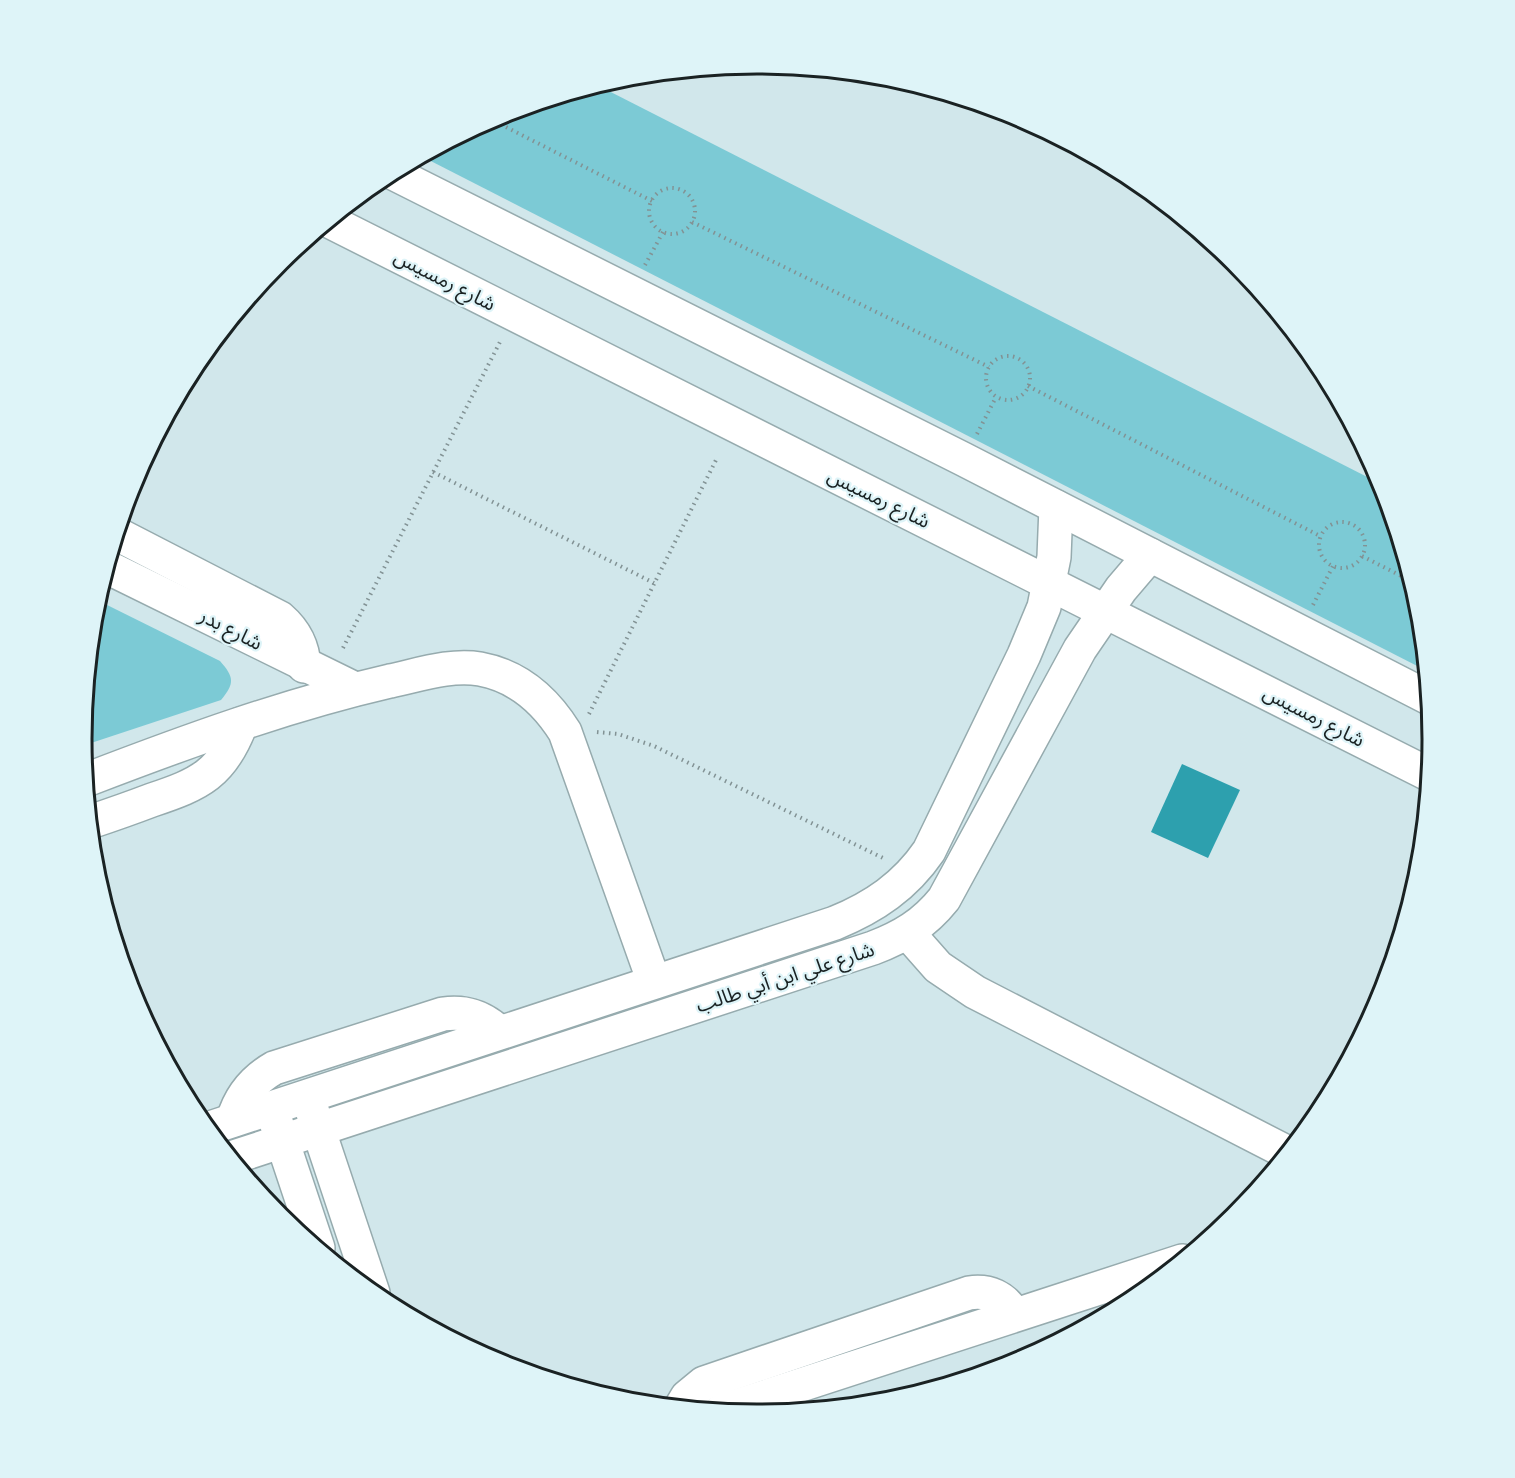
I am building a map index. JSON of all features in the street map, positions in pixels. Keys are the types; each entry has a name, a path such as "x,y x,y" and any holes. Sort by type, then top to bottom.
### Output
{"street":[{"path":"402,177 963,459 1422,694"},
{"name":"شارع رمسيس","path":"337,224 514,316 1106,610 1422,771"},
{"name":"شارع علي ابن أبي طالب","path":"220,1124 857,914 897,889 913,872 936,839 1024,655 1044,607 1055,549 1056,507"},
{"path":"123,537 280,618 298,639 304,656 329,677"},
{"name":"شارع علي ابن أبي طالب","path":"239,1155 873,948 908,933 921,924 944,899 1076,656 1106,610 1150,555"},
{"name":"شارع بدر","path":"114,571 329,677"},
{"path":"93,777 241,724 329,677 460,668 479,669 500,674 529,691 572,733 654,982"},
{"path":"97,819 193,785 218,765 235,739 241,724"},
{"path":"908,933 938,966 975,992 1281,1149"},
{"path":"220,1124 255,1081 274,1068 443,1014 463,1013 473,1016 492,1025 499,1032"},
{"path":"306,1095 368,1278"},
{"path":"271,1106 313,1234"},
{"path":"766,1404 790,1400 1014,1314 1163,1267"},
{"path":"685,1400 704,1383 969,1293 978,1292 995,1296 1010,1307 1014,1314"}],"path":[{"path":"501,125 652,201"},
{"path":"674,188 683,191 695,205 692,222 680,233 663,232 651,219 652,201 657,194 666,189 674,188"},
{"path":"692,222 988,367"},
{"path":"329,677 514,316"},
{"path":"1013,357 1027,368 1030,377 1028,386 1023,394 1015,399 996,398 986,384 988,367 995,360 1013,357"},
{"path":"1028,386 1320,536"},
{"path":"963,459 996,398"},
{"path":"716,460 654,583 572,733 618,734 636,738 913,872"},
{"path":"433,472 654,583"},
{"path":"1333,523 1352,524 1364,538 1362,556 1349,566 1341,568 1333,566 1320,554 1318,545 1320,536 1333,523"},
{"path":"1362,556 1402,577"},
{"path":"1299,632 1333,566"}],"shaded area":[{"path":"608,91 1369,478 1388,525 1400,567 1410,609 1419,667 430,160 503,124 544,109"},
{"path":"106,604 220,661 228,671 231,680 229,689 221,700 92,743 93,695"},
{"path":"1182,764 1240,790 1208,858 1151,832"}]}
